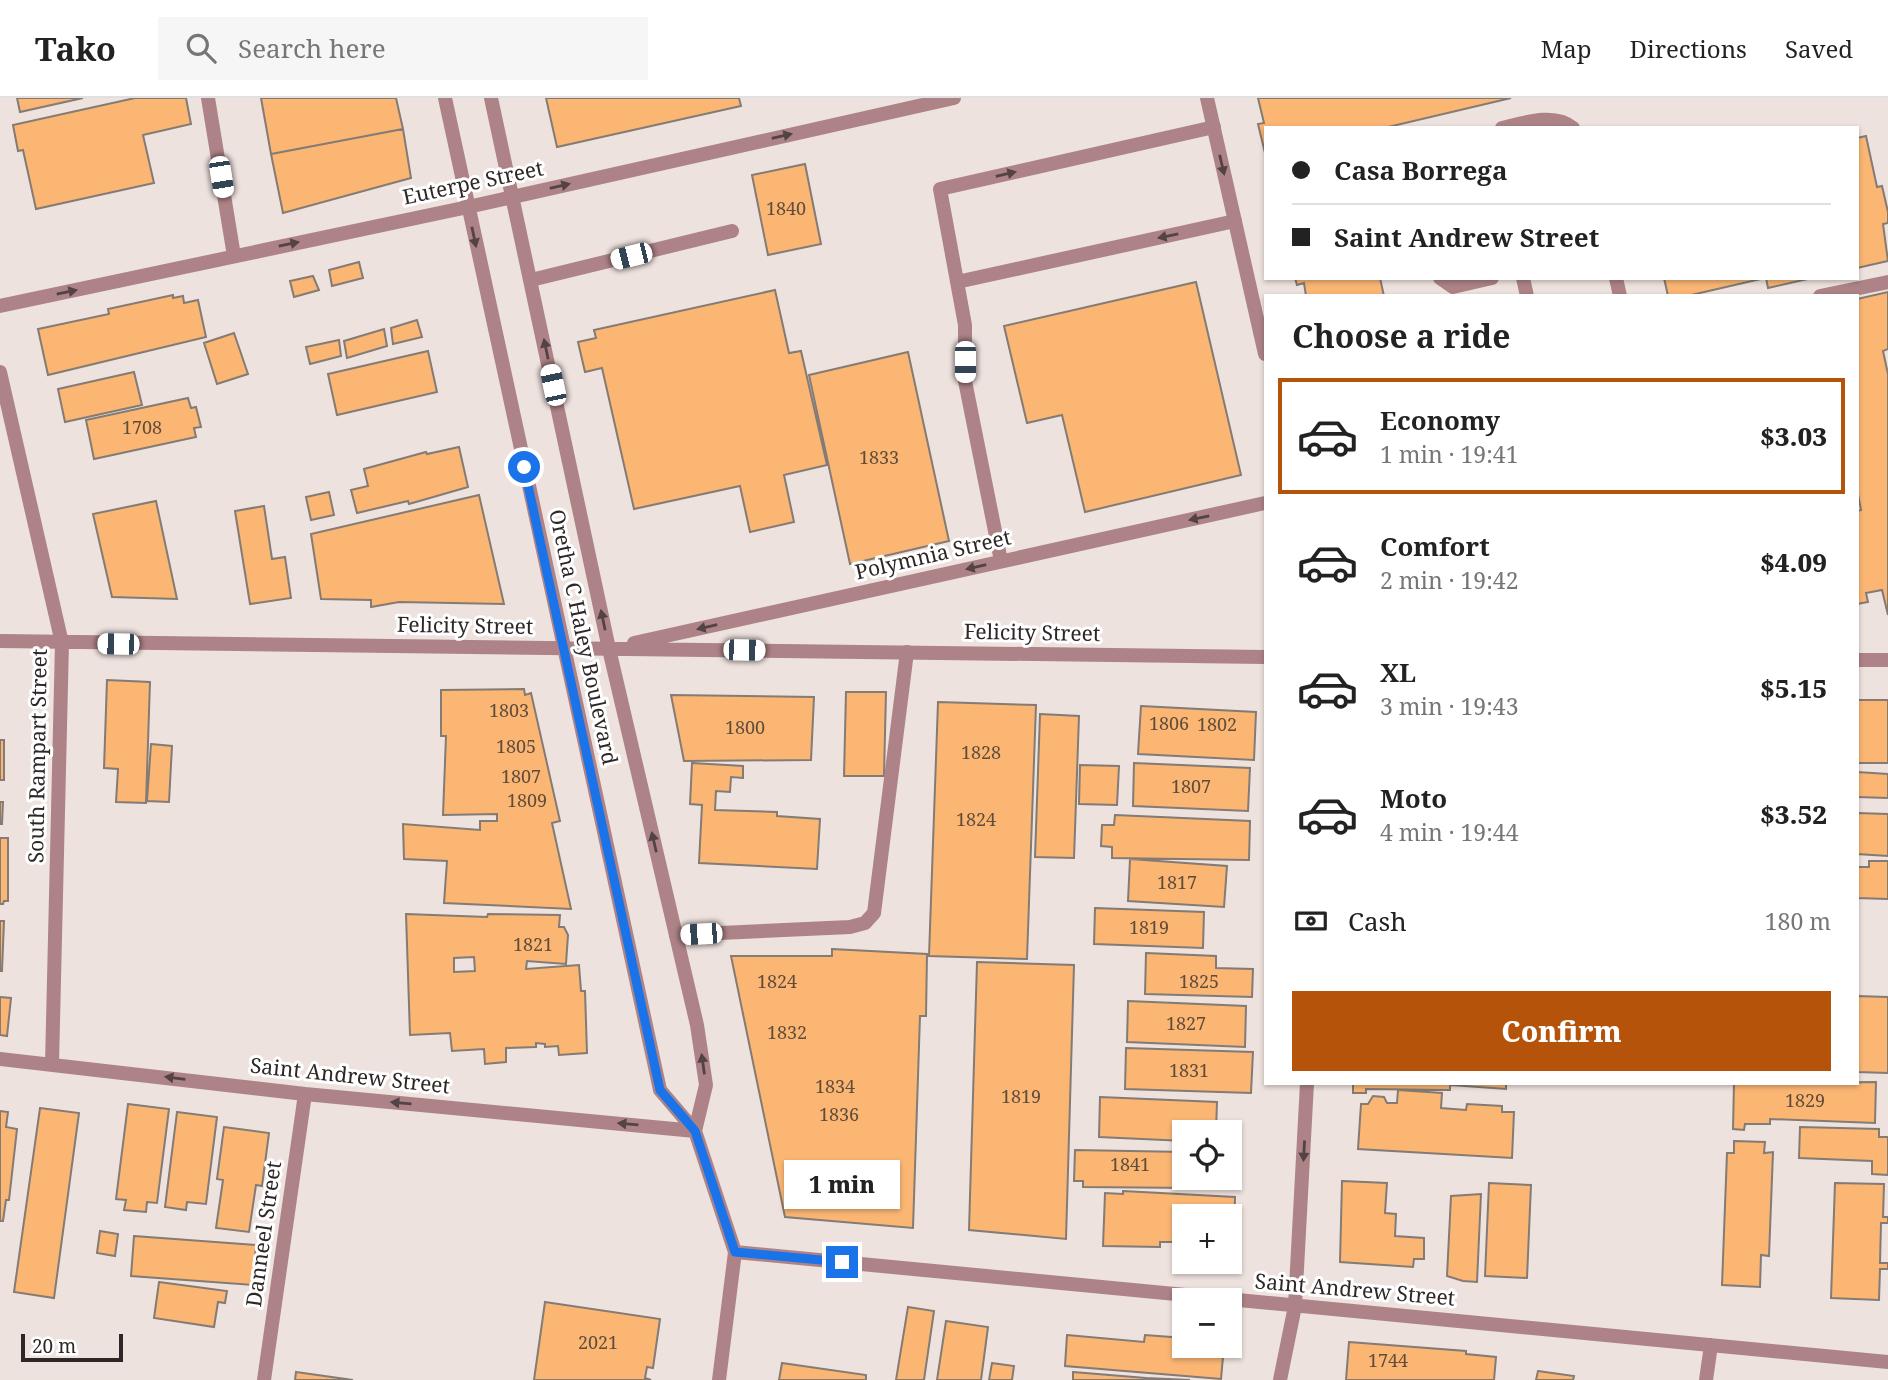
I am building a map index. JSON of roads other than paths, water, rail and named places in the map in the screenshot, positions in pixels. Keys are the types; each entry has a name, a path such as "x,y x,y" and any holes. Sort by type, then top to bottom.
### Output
{"street":[{"path":"208,98 234,256"},
{"name":"Oretha C Haley Boulevard","path":"445,98 660,1090 695,1131 735,1252 719,1380"},
{"name":"Oretha C Haley Boulevard","path":"491,98 609,649 697,1025 706,1085 695,1131"},
{"name":"Euterpe Street","path":"0,306 468,207 954,98"},
{"path":"1207,98 1264,350"},
{"path":"1511,126 1541,119 1571,126"},
{"path":"1001,561 965,381 965,324 940,189 1214,127"},
{"path":"957,282 1235,221"},
{"path":"531,280 732,231"},
{"path":"1443,280 1453,287 1483,280"},
{"path":"1829,294 1888,282"},
{"name":"South Rampart Street","path":"0,372 62,643 52,1064"},
{"name":"Polymnia Street","path":"609,649 1264,503"},
{"name":"Felicity Street","path":"0,642 1264,657"},
{"path":"676,935 850,926 864,923 874,913 907,652"},
{"path":"1859,660 1888,660"},
{"name":"Saint Andrew Street","path":"0,1059 305,1094 695,1131"},
{"path":"1280,1380 1295,1306 1307,1085"},
{"name":"Danneel Street","path":"264,1380 305,1094"},
{"name":"Saint Andrew Street","path":"735,1252 1888,1362"},
{"path":"1706,1380 1711,1345"}]}
